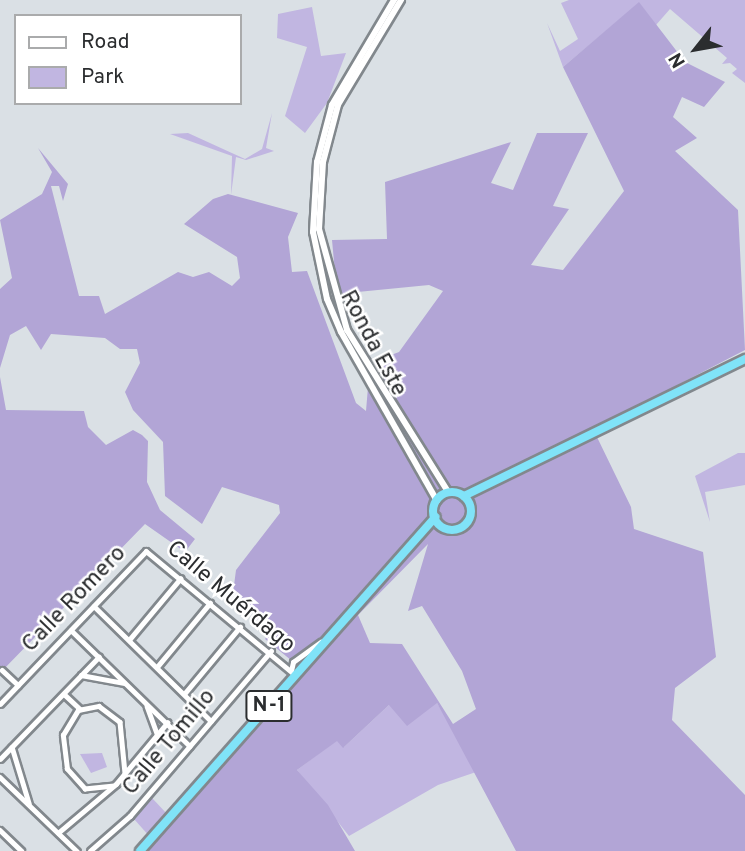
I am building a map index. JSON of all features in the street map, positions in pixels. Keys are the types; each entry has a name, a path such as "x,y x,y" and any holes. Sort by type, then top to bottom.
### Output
{"highway":[{"name":"N-1","path":"449,493 464,496 481,491 535,458 745,359"},
{"name":"N-1","path":"425,534 443,527 463,526 481,491"},
{"path":"437,501 449,493"},
{"path":"464,496 471,508"},
{"name":"N-1","path":"140,851 293,674 425,534 435,517 437,501"},
{"path":"435,517 443,527"}],"main road":[{"name":"Ronda Este","path":"394,0 332,105 317,162 313,232 327,299 341,332 437,501"},
{"name":"Ronda Este","path":"401,0 338,105 323,162 319,229 347,330 449,493"}],"street":[{"name":"Calle Muérdago","path":"146,551 271,651 293,674"},
{"name":"Calle Romero","path":"0,704 146,551"},
{"path":"129,640 180,579"},
{"path":"157,667 210,603"},
{"path":"94,606 211,721"},
{"path":"184,694 240,627"},
{"path":"71,630 190,746"},
{"name":"Calle Tomillo","path":"90,851 130,816 271,651"},
{"path":"0,759 99,657"},
{"path":"2,670 18,685"},
{"path":"81,675 128,684"},
{"path":"64,694 80,709"},
{"path":"143,699 157,735"},
{"path":"114,786 85,789 67,769 63,735 80,709 99,706 120,722 127,748 125,773"},
{"path":"58,833 114,786 167,723"},
{"path":"12,747 31,807"},
{"path":"0,777 77,851"},
{"path":"0,830 22,851"}],"green space":[{"path":"569,0 745,0 745,83 732,73 737,69 730,63 722,64 727,58 670,9 656,25 639,3 563,67 547,23 560,51 578,39 561,3"},
{"path":"312,7 321,56 346,53 327,103 305,133 285,116 307,47 277,38 278,14"},
{"path":"272,113 266,148 274,151 246,160 236,157 231,195 232,156 170,134 188,133 245,159 262,149"},
{"path":"738,453 745,453 745,485 705,492 710,522 695,476"},
{"path":"437,703 479,771 438,785 349,836 297,770 337,740 344,747 389,705"},
{"path":"102,753 107,767 91,773 80,754"},
{"path":"152,798 169,816 150,837 134,819"}],"shaded area":[{"path":"639,2 685,62 725,82 704,107 682,97 673,117 697,138 675,151 738,210 745,350 531,461 595,433 631,507 634,529 703,552 716,657 675,688 672,720 745,795 745,851 516,851 437,703 407,726 389,705 343,748 337,741 297,770 328,805 355,851 149,851 145,847 302,669 265,639 275,625 233,593 236,570 280,513 279,505 222,487 202,524 165,496 163,442 133,410 125,392 140,363 137,349 120,349 105,338 51,334 41,350 26,326 10,335 0,368 0,289 12,278 0,220 42,194 52,172 38,148 68,184 63,201 59,186 51,186 79,296 99,296 105,314 178,272 193,277 209,272 232,286 240,278 237,257 184,224 213,199 228,194 298,213 288,237 292,272 307,271 356,403 366,411 370,363 399,352 443,291 429,285 337,294 332,240 387,239 385,182 511,142 491,183 513,190 537,133 588,133 553,206 569,209 531,265 563,270 624,191 563,67","holes":["428,544 408,611 422,606 462,671 476,709 453,724 402,644 370,643 358,615"]},
{"path":"0,377 6,410 84,411 88,427 106,445 133,430 142,435 148,441 147,482 160,510 195,539 185,552 145,524 0,673"}]}
